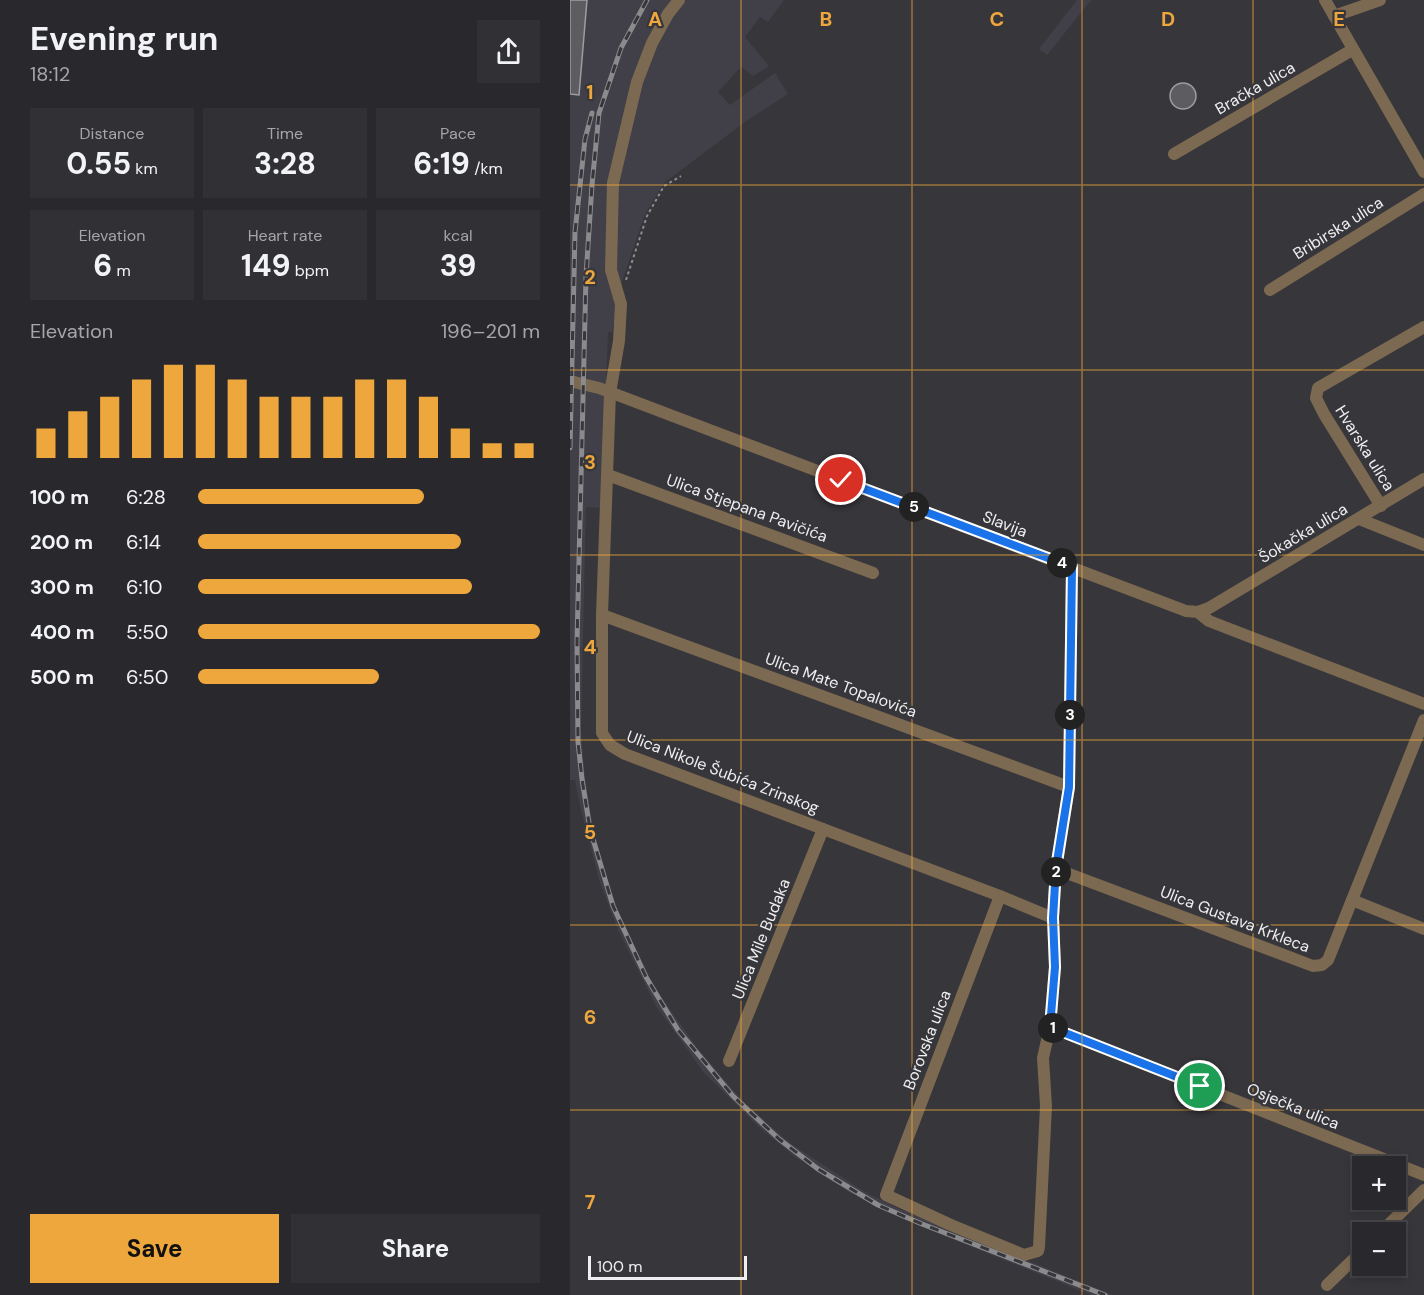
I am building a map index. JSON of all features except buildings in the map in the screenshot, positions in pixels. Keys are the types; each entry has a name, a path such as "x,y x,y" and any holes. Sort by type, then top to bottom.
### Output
{"street":[{"name":"Ulica Nikole Šubića Zrinskog","path":"679,0 668,14 648,52 637,82 613,183 611,270 620,294 621,304 619,341 610,393 602,615 602,733 610,745 625,754 1053,918"},
{"path":"1324,0 1424,172"},
{"path":"1334,16 1380,0"},
{"name":"Bračka ulica","path":"1174,154 1352,50"},
{"name":"Bribirska ulica","path":"1270,290 1424,194"},
{"name":"Hvarska ulica","path":"1381,506 1324,414 1316,398 1318,388 1424,327"},
{"name":"Slavija","path":"570,381 610,393 1186,611 1198,612 1209,621 1424,704"},
{"name":"Ulica Stjepana Pavičića","path":"608,475 873,573"},
{"name":"Šokačka ulica","path":"1198,612 1209,608 1424,479"},
{"path":"1359,519 1424,545"},
{"path":"1050,1027 1055,967 1053,918 1056,868 1069,787 1072,567"},
{"name":"Ulica Mate Topalovića","path":"602,615 1069,787"},
{"name":"Ulica Gustava Krkleca","path":"1056,868 1313,966 1322,965 1328,960 1424,720"},
{"name":"Ulica Mile Budaka","path":"729,1061 823,829"},
{"name":"Borovska ulica","path":"1000,896 886,1195 1024,1255 1038,1251 1046,1106 1043,1058 1050,1027"},
{"path":"1352,900 1424,928"},
{"name":"Osječka ulica","path":"1050,1027 1424,1175"},
{"path":"1391,1222 1424,1190"},
{"path":"1327,1285 1352,1261"}],"path":[{"path":"620,294 646,216 664,186 681,176"}],"shaded area":[{"path":"570,0 784,0 768,22 760,17 745,37 769,66 753,76 741,67 718,92 730,105 775,73 788,94 749,119 664,183 645,214 622,282 612,332 608,332 601,508 586,507 581,731 592,822 607,880 620,915 655,988 698,1049 742,1100 790,1143 865,1192 900,1209 1113,1295 1091,1295 900,1218 847,1191 794,1156 759,1127 704,1073 656,1006 618,930 599,880 575,780 570,780"},
{"path":"1077,0 1091,0 1047,55 1039,49"}],"railway":[{"path":"647,0 621,48 599,113 586,276 577,642 578,742 590,829 613,906 646,977 678,1030 733,1096 779,1139 818,1169 878,1205 1105,1295"},
{"path":"570,448 575,232 585,139 592,113"}],"route":[{"path":"841,480 1072,567 1069,787 1056,868 1053,918 1055,967 1050,1027 1200,1086"}]}
